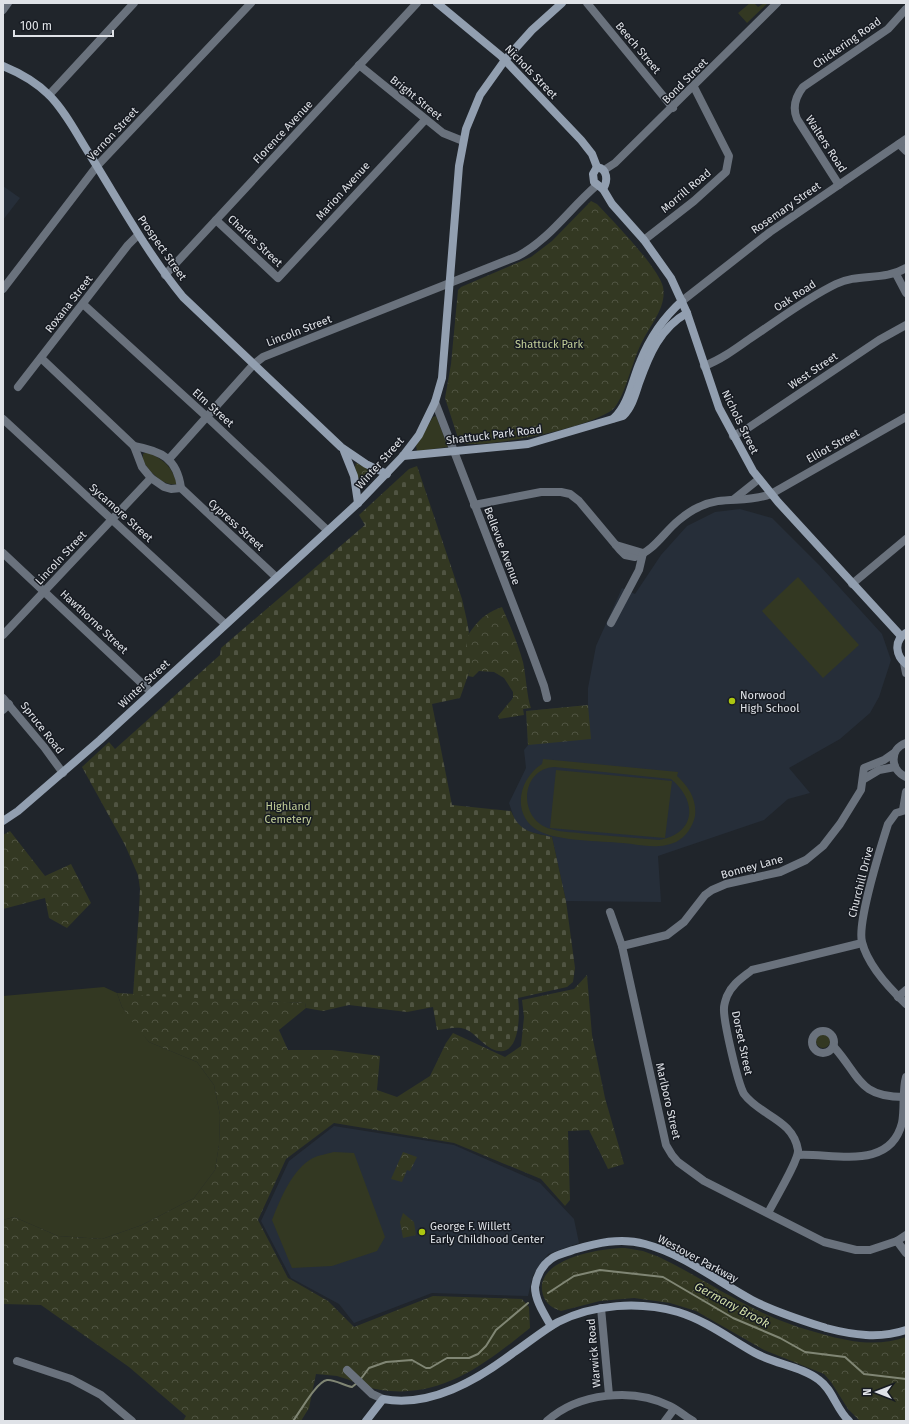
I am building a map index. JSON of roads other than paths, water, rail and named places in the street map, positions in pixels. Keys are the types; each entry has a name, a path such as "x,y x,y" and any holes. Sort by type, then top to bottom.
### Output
{"street":[{"path":"3,10 8,3"},
{"path":"49,95 134,3"},
{"name":"Vernon Street","path":"3,289 97,166 251,3"},
{"name":"Florence Avenue","path":"165,275 417,3"},
{"name":"Nichols Street","path":"437,3 505,60 581,140 601,168 606,182 600,187"},
{"name":"Winter Street","path":"3,821 18,811 63,773 358,503 387,474 419,435 435,402 441,383 444,363 462,141 470,117 480,95 505,60 532,30 562,3"},
{"name":"Beech Street","path":"587,3 673,108"},
{"name":"Bond Street","path":"601,168 615,163 673,108 777,3"},
{"name":"Chickering Road","path":"799,92 803,86 888,29 906,10"},
{"name":"Bright Street","path":"359,65 443,134 462,141"},
{"name":"Prospect Street","path":"3,66 32,80 49,95 62,110 138,235 165,275 184,297 341,447 366,464 387,474"},
{"name":"Morrill Road","path":"644,240 694,201 726,172 729,156 694,87"},
{"name":"Walters Road","path":"799,92 794,106 797,119 839,185"},
{"name":"Marion Avenue","path":"278,278 425,120"},
{"name":"Rosemary Street","path":"682,301 760,240 906,139"},
{"path":"899,144 906,151"},
{"name":"Nichols Street","path":"601,168 593,174 600,187 612,204 644,240 665,268 682,301 713,394 733,436 759,479 852,584 904,635"},
{"path":"450,284 508,261 538,244 600,187"},
{"name":"Charles Street","path":"216,220 278,278"},
{"name":"Roxana Street","path":"18,387 128,245 138,235"},
{"name":"Oak Road","path":"704,366 722,358 807,301 836,284 846,280 896,274 906,268"},
{"path":"896,274 906,293"},
{"name":"Lincoln Street","path":"169,459 254,364 268,355 450,284"},
{"name":"Shattuck Park Road","path":"636,382 643,354 654,332 668,314 682,301"},
{"name":"Elm Street","path":"83,304 207,417 327,530"},
{"name":"Shattuck Park Road","path":"403,456 528,444 610,421 624,406 661,335 674,320 687,313"},
{"name":"West Street","path":"733,436 748,428 880,340 906,325"},
{"path":"41,358 134,446 142,467 151,478 164,487 171,489 181,488"},
{"name":"Bellevue Avenue","path":"435,402 530,648 547,698"},
{"name":"Elliot Street","path":"643,553 652,548 679,519 693,510 709,503 734,499 752,500 771,494 906,417"},
{"name":"Sycamore Street","path":"3,419 225,624"},
{"path":"134,446 149,448 161,452 169,459"},
{"name":"Prospect Street","path":"341,447 350,464 358,503"},
{"name":"Cypress Street","path":"169,459 180,480 181,488 276,577"},
{"name":"Lincoln Street","path":"3,635 151,478"},
{"path":"734,499 759,479"},
{"path":"474,505 541,492 560,492 570,494 579,502 598,527 616,545 643,553 639,570 611,623"},
{"path":"852,584 906,540"},
{"name":"Hawthorne Street","path":"3,553 151,692"},
{"path":"904,635 897,650 905,664 906,674"},
{"name":"Spruce Road","path":"5,704 44,747 63,773"},
{"path":"864,779 864,768 884,760 894,753 905,741"},
{"path":"894,753 895,767 905,778"},
{"path":"864,779 879,770 895,767"},
{"name":"Bonney Lane","path":"622,946 667,935 684,922 705,895 712,890 726,884 780,872 806,860 823,846 840,824 861,790 864,779"},
{"path":"905,810 906,792"},
{"name":"Churchill Drive","path":"905,810 892,816 886,829 862,920 862,943 876,968 898,997 906,1004"},
{"name":"Marlboro Street","path":"610,912 622,946 666,1145 672,1155 704,1181 824,1242 838,1246 870,1250 897,1241 906,1235"},
{"name":"Dorset Street","path":"798,1154 796,1141 790,1131 752,1102 740,1086 724,1008 727,996 737,981 752,970 862,943"},
{"path":"898,997 906,990"},
{"path":"834,1047 866,1089 882,1095 904,1097"},
{"path":"768,1213 798,1154 855,1157 881,1152 895,1140 902,1123 906,1077"},
{"name":"Westover Parkway","path":"551,1326 535,1293 536,1281 544,1266 551,1259 559,1255 598,1243 616,1241 638,1242 658,1248 758,1303 810,1323 846,1333 866,1336 886,1335 906,1330"},
{"path":"897,1241 906,1253"},
{"path":"349,1372 372,1394 383,1399 402,1401 417,1400 464,1384 490,1370 551,1326 578,1314 601,1308 625,1306 651,1307 677,1312 701,1321 760,1356 819,1379 826,1386 838,1409 849,1421"},
{"name":"Warwick Road","path":"601,1308 609,1395"},
{"path":"17,1361 71,1379 101,1395 132,1421"},
{"path":"547,1421 572,1404 609,1395 631,1395 671,1406 693,1421"},
{"path":"366,1421 383,1399"},
{"path":"665,1421 674,1409"}],"waterway":[{"name":"Germany Brook","path":"548,1293 574,1276 600,1270 663,1277 733,1318 780,1338 805,1352 845,1357 864,1374 906,1379"},
{"name":"Germany Brook","path":"360,1380 369,1368 386,1362 412,1360 426,1368 430,1368 447,1358 469,1358 478,1354 486,1346 496,1330 528,1303"},
{"name":"Germany Brook","path":"293,1421 313,1391 323,1382 330,1380 352,1387 357,1383"}],"place":[{"name":"Norwood High School","path":"732,701"},
{"name":"George F. Willett Early Childhood Center","path":"422,1232"}],"park label":[{"name":"Shattuck Park","path":"549,344"},
{"name":"Highland Cemetery","path":"288,812"}]}
